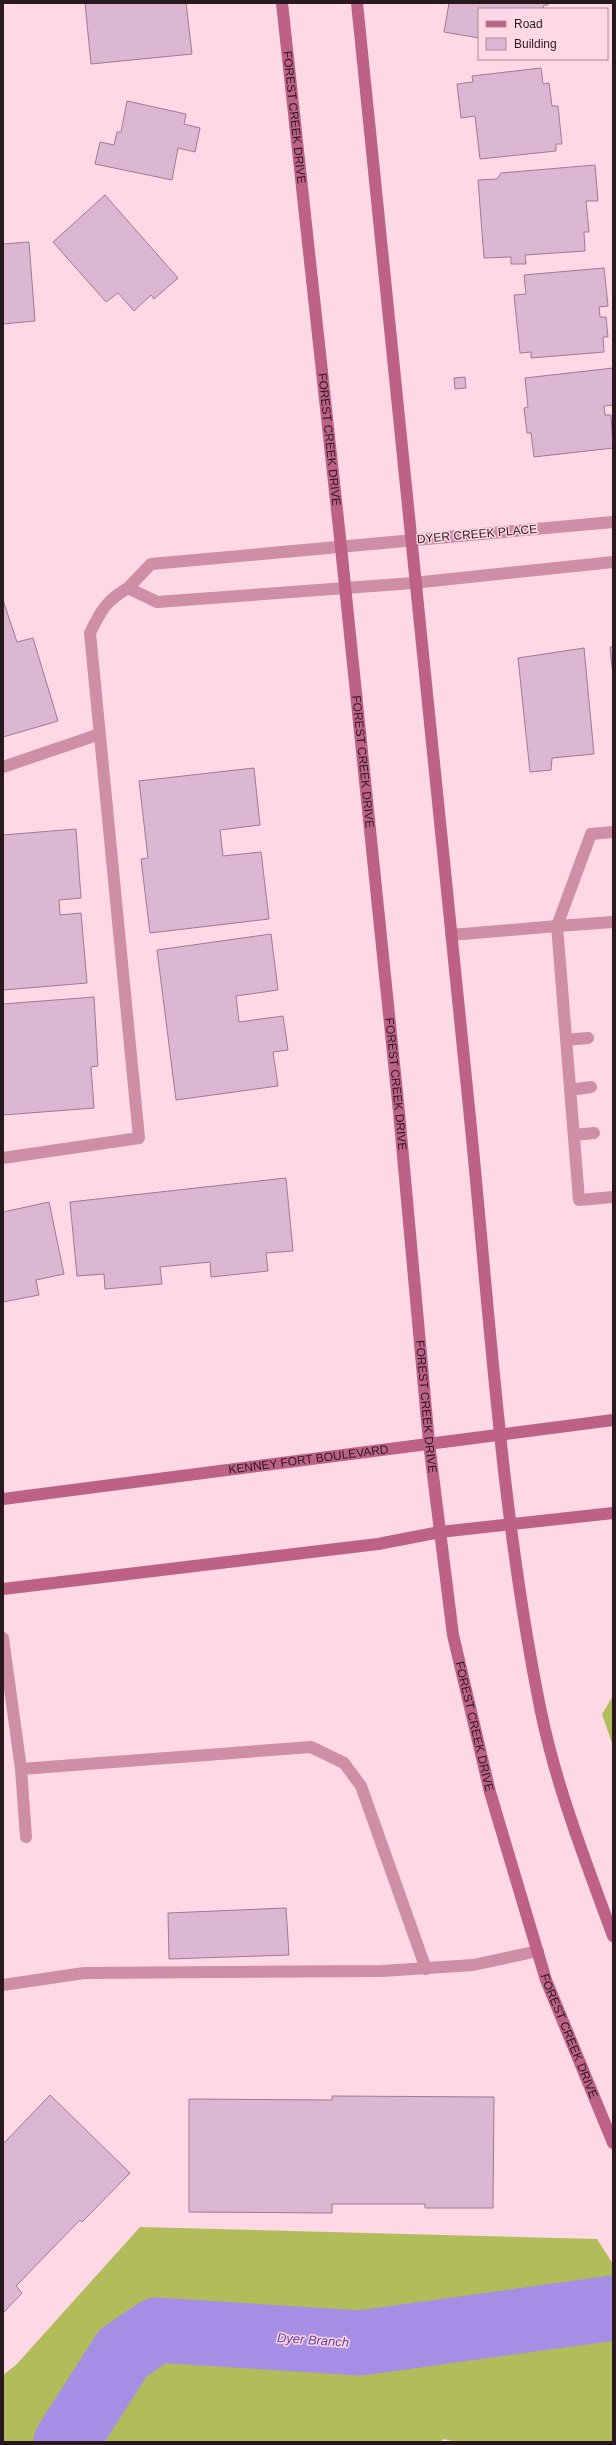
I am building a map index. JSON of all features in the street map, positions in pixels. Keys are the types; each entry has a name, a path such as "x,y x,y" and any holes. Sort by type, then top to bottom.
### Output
{"street":[{"name":"FOREST CREEK DRIVE","path":"282,3 341,547 399,1112 429,1443 453,1635 490,1792 546,1980 613,2143"},
{"path":"357,3 413,583 451,935 500,1434 522,1608 542,1716 565,1808 613,1936"},
{"name":"DYER CREEK PLACE","path":"3,1158 139,1138 90,633 98,615 110,598 128,588 151,564 613,522"},
{"path":"128,588 156,602 413,583 613,562"},
{"path":"3,767 100,734"},
{"path":"613,832 591,834 556,926 579,1200 613,1196"},
{"path":"451,935 613,922"},
{"path":"566,1040 588,1038"},
{"path":"570,1090 591,1087"},
{"path":"574,1135 594,1133"},
{"name":"KENNEY FORT BOULEVARD","path":"3,1499 613,1420"},
{"path":"3,1589 378,1544 440,1532 613,1512"},
{"path":"3,1638 20,1769 26,1837"},
{"path":"20,1769 311,1747 344,1763 361,1786 426,1969"},
{"path":"3,1985 84,1973 382,1971 426,1969 473,1965 538,1951"}],"green space":[{"path":"613,1696 613,1746 602,1714"},
{"path":"140,2227 597,2239 613,2264 613,2442 456,2442 444,2439 439,2442 3,2442 3,2375 16,2365"}],"building":[{"path":"85,3 186,3 192,54 91,64"},
{"path":"449,3 548,3 548,5 544,5 543,8 478,8 478,38 444,32"},
{"path":"541,68 543,84 549,83 552,106 558,106 562,144 556,144 556,151 480,159 475,116 461,118 457,84 473,82 472,76"},
{"path":"127,101 186,114 184,124 200,128 195,152 178,148 172,180 95,164 100,142 114,145 117,132 121,132"},
{"path":"595,165 598,201 586,201 589,232 584,232 585,251 525,255 526,264 511,264 511,257 484,258 478,180 497,179 501,173"},
{"path":"105,195 178,278 154,299 151,295 134,311 118,293 106,302 53,242"},
{"path":"29,242 35,321 3,324 3,244"},
{"path":"604,268 608,306 599,307 600,317 606,317 608,337 603,337 604,352 531,358 531,352 520,353 514,295 526,294 524,275"},
{"path":"613,368 613,405 604,406 605,415 611,415 613,448 534,457 531,433 527,433 524,408 528,407 525,378"},
{"path":"465,377 466,388 455,389 454,378"},
{"path":"3,600 17,642 33,638 58,721 3,737"},
{"path":"610,647 613,647 613,677"},
{"path":"584,648 594,754 552,758 551,770 530,772 518,658"},
{"path":"254,768 260,825 220,830 223,856 261,852 269,919 150,933 141,859 148,858 139,781"},
{"path":"76,829 81,898 59,900 60,915 81,913 87,983 3,990 3,835"},
{"path":"271,934 278,990 236,996 239,1022 283,1016 288,1050 273,1052 278,1086 176,1100 157,950"},
{"path":"94,997 98,1066 91,1067 94,1108 3,1115 3,1004"},
{"path":"286,1178 293,1251 266,1253 268,1271 211,1277 210,1262 160,1267 162,1284 105,1289 104,1274 77,1276 70,1202"},
{"path":"49,1202 64,1274 36,1280 39,1295 3,1302 3,1212"},
{"path":"286,1908 289,1955 169,1959 168,1913"},
{"path":"50,2095 130,2173 82,2222 80,2220 16,2286 22,2293 3,2313 3,2144"},
{"path":"332,2096 494,2097 493,2208 425,2208 425,2204 332,2204 332,2213 189,2212 189,2099 332,2100"}],"waterway":[{"name":"Dyer Branch","path":"66,2442 123,2353 157,2330 360,2343 613,2308"}]}
